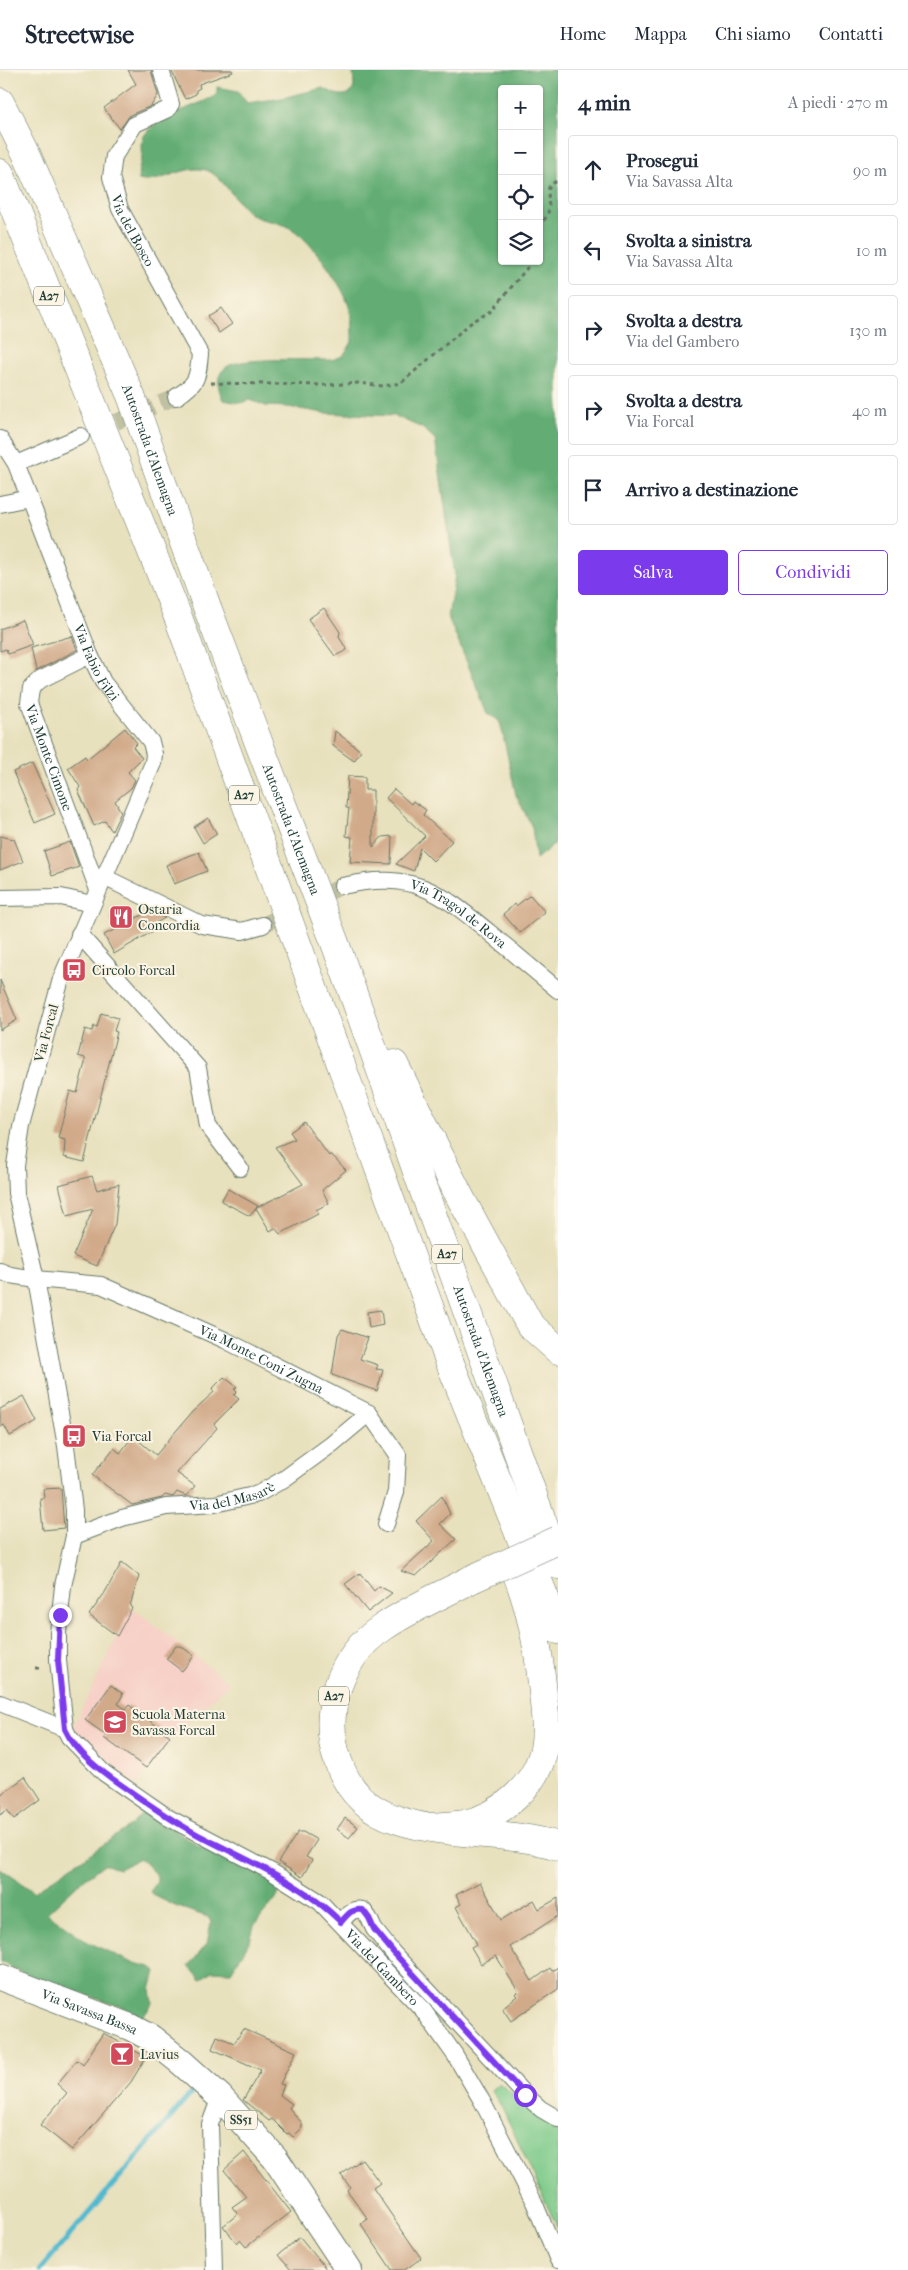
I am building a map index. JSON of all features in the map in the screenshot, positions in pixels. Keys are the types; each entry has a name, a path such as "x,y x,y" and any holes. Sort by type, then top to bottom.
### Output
{"highway":[{"name":"Autostrada d'Alemagna","path":"0,102 26,153 131,396 206,607 335,943 558,1565"},
{"name":"A27","path":"0,173 178,617 448,1358 558,1630"},
{"name":"A27","path":"335,943 460,1197 487,1247 530,1325 558,1350"},
{"name":"A27","path":"430,1827 464,1824 478,1820 516,1797 532,1779 544,1748 545,1735 538,1647 521,1583 472,1456 448,1358"},
{"name":"A27","path":"558,1540 472,1579 381,1628 361,1647 345,1669 334,1694 330,1720 332,1747 341,1772 355,1795 373,1808 397,1819 430,1827 480,1835 515,1838 558,1846"}],"main road":[{"name":"Via Savassa Bassa","path":"0,1977 130,2027 151,2038 181,2062 220,2097 275,2158 349,2270"}],"street":[{"name":"Via del Bosco","path":"161,70 171,104 168,109 135,124 114,156 111,177 120,209 200,354 197,376"},
{"path":"176,397 192,387 197,376"},
{"path":"16,464 81,436"},
{"name":"Via Fabio Filzi","path":"0,439 16,464 90,656 103,682 151,742 154,754 153,764 98,890"},
{"path":"0,504 29,498"},
{"name":"Via Monte Cimone","path":"90,656 40,680 31,690 29,703 98,890"},
{"name":"Via Tragol de Rova","path":"342,886 370,880 392,880 413,884 434,892 456,905 558,990"},
{"path":"0,898 61,897 98,890 217,929 242,931 263,925"},
{"name":"Via Forcal","path":"65,1729 58,1660 58,1633 63,1586 74,1536 74,1510 66,1446 36,1279 16,1193 15,1164 21,1126 61,979 98,890"},
{"path":"79,934 198,1068 208,1126 240,1168"},
{"name":"Via Monte Coni Zugna","path":"0,1271 10,1275 36,1279 101,1285 225,1340 369,1413 398,1455 396,1492 386,1524"},
{"name":"Via del Masarè","path":"74,1536 122,1518 166,1506 215,1504 258,1494 284,1479 332,1444 369,1413"},
{"path":"0,1703 65,1729"},
{"name":"Via del Gambero","path":"65,1729 69,1737 104,1773 169,1818 272,1872 320,1902 341,1922 422,2010 455,2055 482,2101 534,2202 558,2260"},
{"path":"341,1922 356,1909 363,1910 374,1929 394,1953 525,2095 541,2109 558,2119"},
{"path":"214,2270 210,2124 220,2097"}],"path":[{"path":"543,221 547,216 550,204 547,196 549,187 558,179"},
{"path":"197,376 216,384 326,386 358,383 383,386 401,383 473,321 492,312 527,268 526,265"}],"shaded area":[{"path":"130,1606 229,1683 174,1735 136,1785 72,1729 127,1617"}],"green space":[{"path":"353,70 558,70 558,841 536,859 532,827 516,795 501,726 499,721 488,713 448,617 455,575 435,439 422,428 395,416 324,413 288,407 266,406 250,400 240,403 223,400 218,382 219,377 224,369 236,363 262,360 332,360 343,356 352,342 349,306 338,282 304,239 288,227 258,218 249,213 217,177 206,170 189,170 154,180 139,180 142,140 148,131 164,119 213,97 217,94 217,87 238,91 247,103 282,98 323,88 337,94 351,93 354,87"},
{"path":"145,1810 199,1846 278,1883 278,1896 254,1926 250,1941 231,1972 212,1971 201,1980 189,1966 207,1944 211,1922 208,1917 175,1906 153,1895 150,1892 157,1882 157,1876 140,1858 119,1869 104,1864 78,1884 47,1913 86,1941 130,1962 151,1967 156,1971 151,1990 153,2003 143,2017 127,2009 32,1977 0,1962 0,1868 34,1892 132,1825"},
{"path":"499,2083 558,2132 558,2229 502,2107 491,2090"}],"building":[{"path":"128,70 151,70 158,95 151,106 130,115 120,129 104,108 136,84"},
{"path":"171,70 232,70 233,72 199,84 200,88 196,90 196,94 185,99"},
{"path":"221,308 232,324 219,333 208,316"},
{"path":"324,608 340,632 339,637 347,650 335,656 308,619"},
{"path":"23,620 33,645 8,654 6,649 0,651 0,629"},
{"path":"72,636 77,650 36,671 31,648"},
{"path":"125,728 137,743 133,747 142,758 128,772 135,780 131,788 115,801 121,812 112,831 105,821 94,826 78,790 80,787 68,768 85,756 87,759"},
{"path":"335,731 361,751 354,761 333,746"},
{"path":"32,763 55,814 35,823 13,772"},
{"path":"348,776 365,777 365,790 373,790 373,847 382,837 392,836 391,864 350,862 352,837 346,836 349,808 346,808"},
{"path":"394,789 411,804 413,801 426,810 423,815 452,841 433,861 420,848 414,871 396,864 425,836 386,798"},
{"path":"208,818 217,834 203,843 194,827"},
{"path":"0,836 14,839 23,861 0,870"},
{"path":"70,842 79,867 52,876 44,851"},
{"path":"199,852 207,871 174,884 166,865"},
{"path":"530,895 545,912 520,933 503,914"},
{"path":"128,908 134,919 151,911 165,918 152,925 155,930 114,954 104,935 116,929 110,918"},
{"path":"0,980 17,1020 0,1030"},
{"path":"101,1013 118,1018 114,1031 117,1032 84,1162 64,1157 65,1140 58,1138 70,1091 77,1093 85,1063 85,1058 78,1056 85,1029 92,1031 94,1026 97,1027"},
{"path":"304,1122 329,1156 331,1154 346,1170 322,1190 329,1203 316,1210 318,1214 280,1234 275,1228 270,1231 256,1208 303,1184 275,1147 295,1139 290,1132"},
{"path":"92,1176 97,1190 119,1184 115,1224 97,1266 73,1256 93,1209 67,1216 59,1185"},
{"path":"228,1189 258,1206 250,1216 221,1201"},
{"path":"381,1310 383,1325 369,1328 367,1312"},
{"path":"342,1329 368,1338 360,1359 378,1365 376,1369 383,1370 377,1391 332,1375 338,1335"},
{"path":"224,1377 237,1387 234,1389 237,1392 234,1395 239,1399 214,1424 217,1428 177,1473 195,1486 186,1496 177,1492 173,1497 165,1495 162,1498 132,1505 92,1475 114,1448 120,1453 133,1436 156,1455 192,1412 214,1392 212,1389"},
{"path":"24,1396 37,1421 10,1436 4,1425 0,1427 0,1409"},
{"path":"61,1488 64,1528 43,1530 40,1498 44,1498 43,1489"},
{"path":"442,1496 450,1514 440,1524 456,1539 416,1576 401,1571 434,1541 416,1521"},
{"path":"122,1562 139,1576 130,1606 132,1608 117,1636 89,1615 104,1594"},
{"path":"360,1573 374,1591 379,1586 392,1593 368,1612 345,1584"},
{"path":"176,1646 181,1646 194,1656 182,1671 166,1659"},
{"path":"111,1685 123,1694 118,1704 126,1709 129,1705 170,1736 146,1768 104,1738 106,1735 85,1720"},
{"path":"25,1777 40,1800 14,1819 7,1810 0,1815 0,1795"},
{"path":"345,1818 358,1827 349,1838 337,1829"},
{"path":"298,1832 303,1832 317,1840 306,1857 312,1860 302,1877 278,1862"},
{"path":"480,1882 501,1920 534,1900 539,1909 558,1898 558,1916 510,1947 532,1981 550,1968 552,1971 558,1967 558,1989 511,2021 502,2008 517,1996 515,1994 518,1991 496,1956 481,1964 471,1947 477,1944 456,1907 461,1904 456,1895"},
{"path":"244,2029 296,2052 280,2084 284,2085 280,2095 292,2104 289,2108 302,2123 302,2128 293,2137 289,2133 287,2134 272,2119 269,2121 243,2100 261,2070 212,2049 217,2036 234,2043"},
{"path":"103,2033 146,2057 131,2082 72,2150 40,2125 67,2093 57,2084 77,2060 83,2065"},
{"path":"244,2152 291,2212 246,2247 240,2240 237,2243 223,2226 238,2214 232,2207 246,2197 224,2170"},
{"path":"362,2159 380,2183 373,2188 421,2258 405,2270 392,2270 361,2224 368,2219 347,2190 350,2187 341,2175"},
{"path":"300,2237 327,2270 291,2270 278,2255"}],"waterway":[{"path":"40,2270 194,2090"}],"tunnel":[{"path":"94,431 176,397"},
{"path":"263,925 342,886"}],"place":[{"name":"Ostaria Concordia","path":"121,917"},
{"name":"Circolo Forcal","path":"74,970"},
{"name":"Via Forcal","path":"74,1436"},
{"name":"Scuola Materna Savassa Forcal","path":"115,1722"},
{"name":"Lavius","path":"122,2054"}],"route":[{"path":"60,1615 58,1660 65,1729 78,1747 104,1773 169,1818 272,1872 320,1902 341,1922 356,1909 363,1910 374,1929 394,1953 525,2095"}]}
